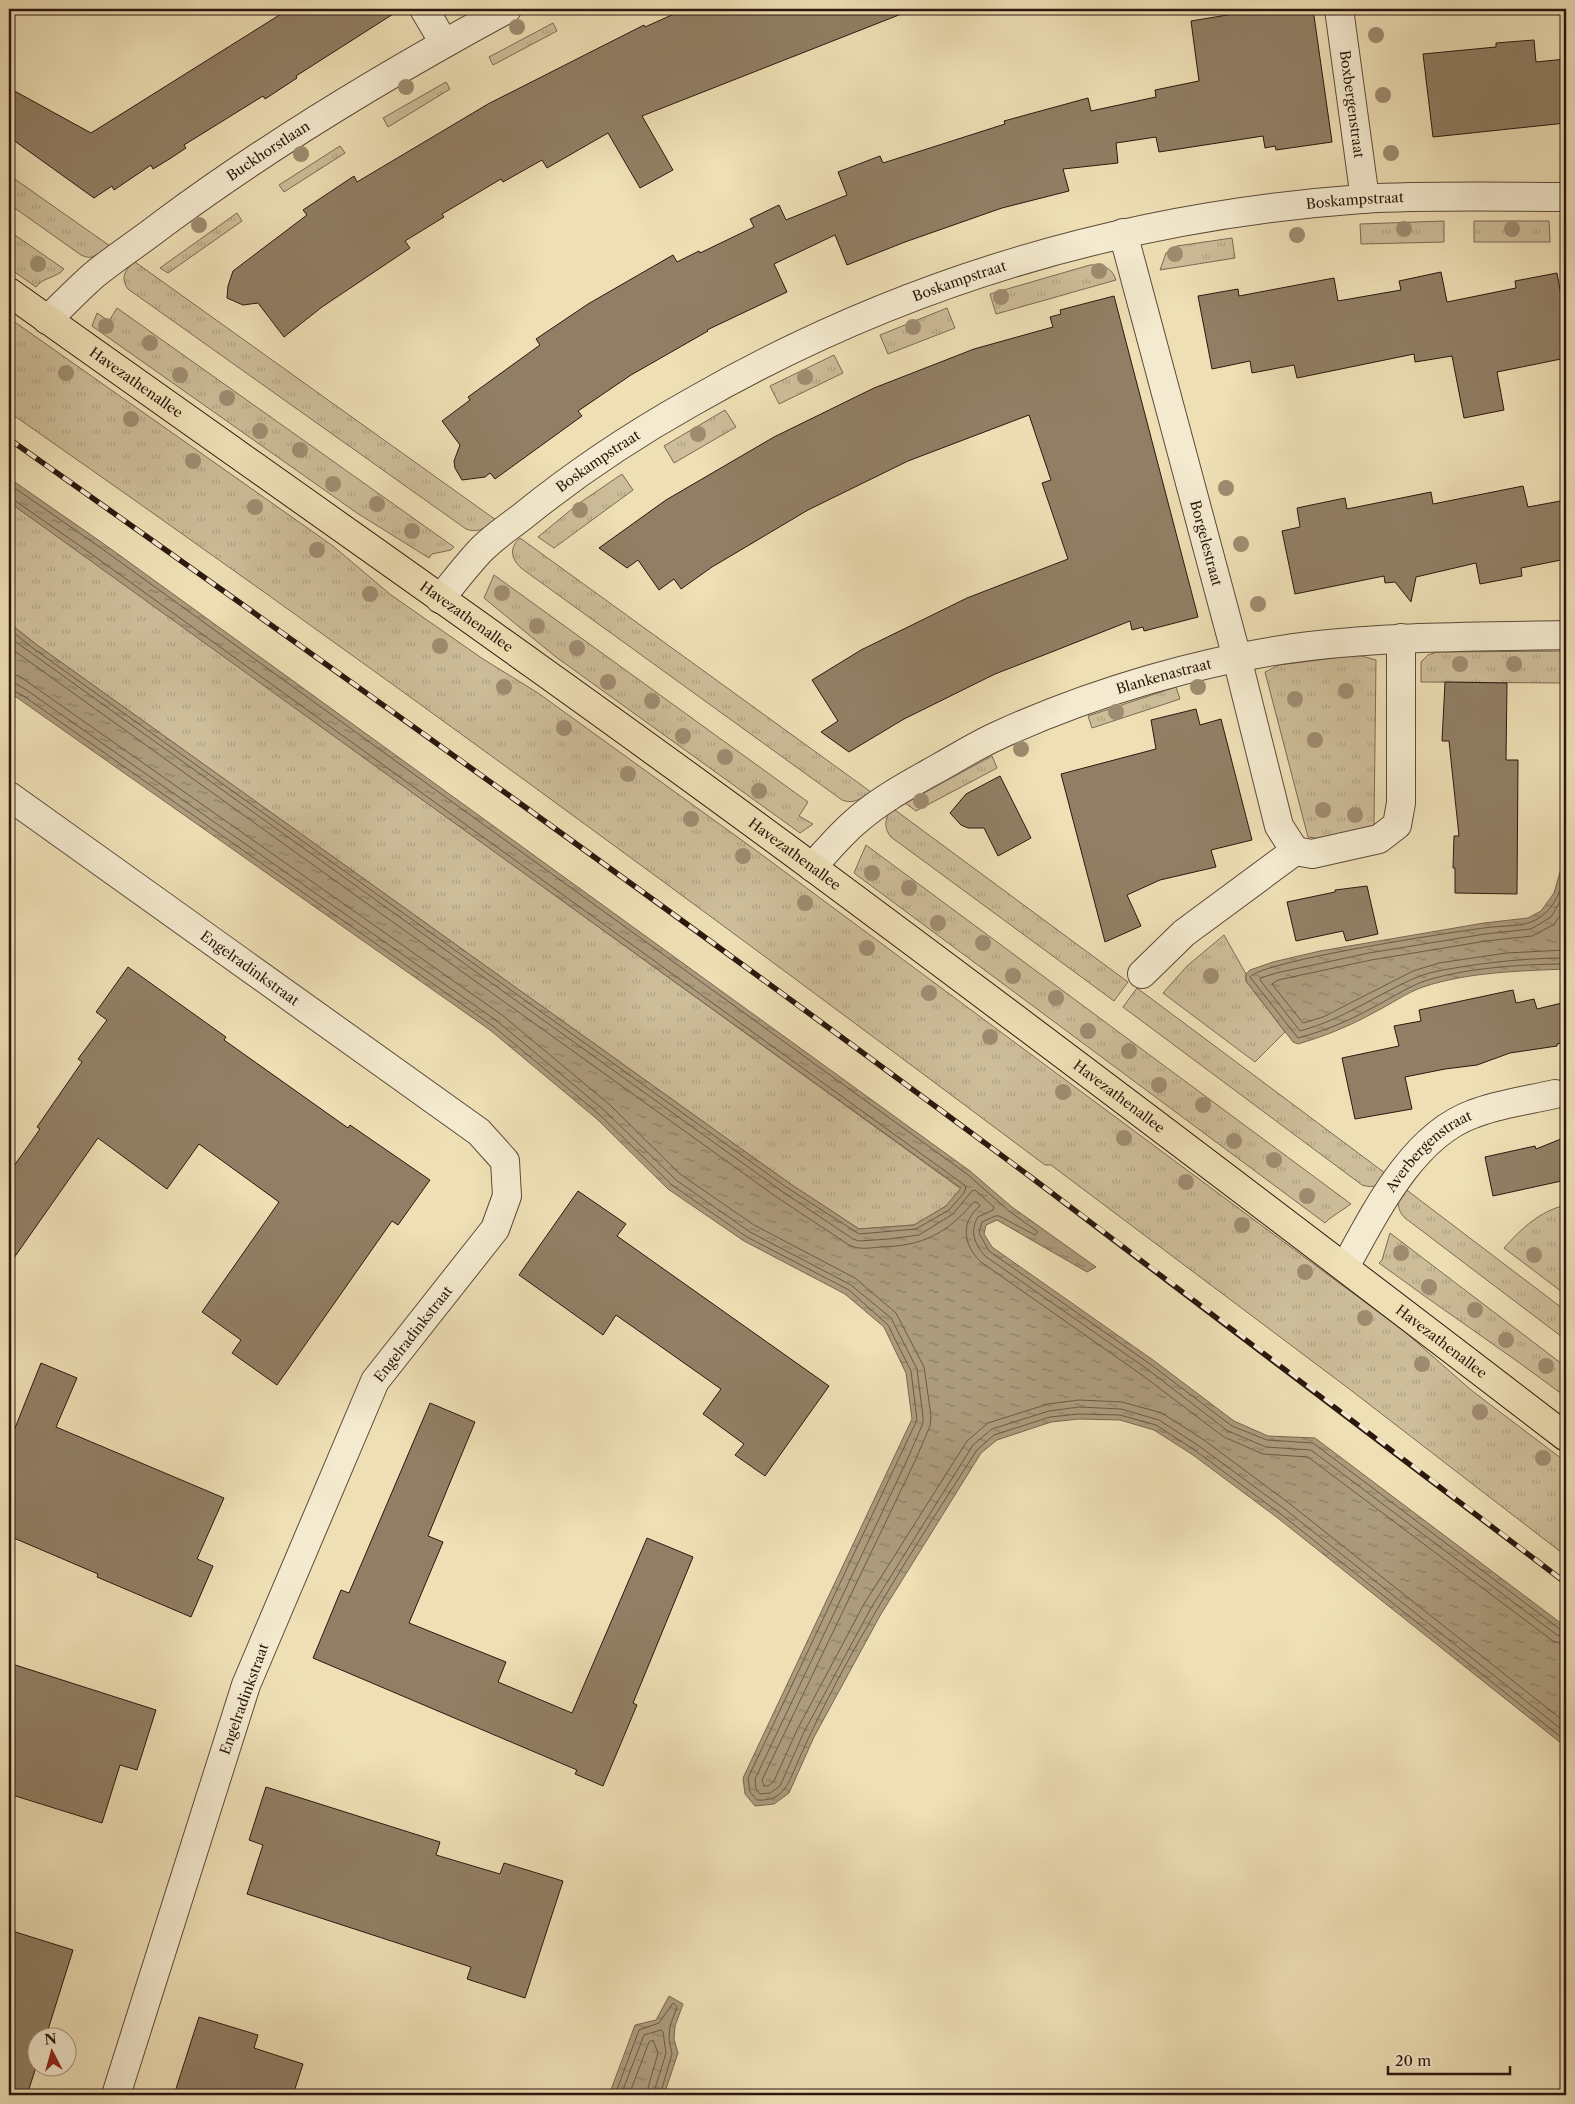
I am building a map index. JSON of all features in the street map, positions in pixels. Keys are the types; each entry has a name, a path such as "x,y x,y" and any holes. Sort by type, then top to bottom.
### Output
{"main road":[{"name":"Havezathenallee","path":"9,292 812,867 1345,1267 1566,1437"}],"street":[{"path":"424,9 444,43"},
{"name":"Buckhorstlaan","path":"47,320 94,275 193,202 345,102 444,43 507,9"},
{"name":"Boxbergenstraat","path":"1339,9 1365,199"},
{"name":"Boskampstraat","path":"440,599 481,549 544,499 606,455 671,414 750,369 839,327 941,286 1025,258 1123,232 1208,216 1283,206 1365,199 1472,196 1566,197"},
{"name":"Borgelestraat","path":"1123,232 1237,658 1279,826 1295,851"},
{"name":"Blankenastraat","path":"812,867 854,822 887,798 996,736 1060,710 1147,680 1237,658 1308,646 1401,638 1566,635"},
{"path":"1142,974 1184,933 1295,851 1312,854 1379,839 1397,824 1401,803 1401,638"},
{"name":"Engelradinkstraat","path":"9,796 479,1132 505,1161 507,1196 495,1229 375,1381 249,1676 116,2095"},
{"name":"Averbergenstraat","path":"1345,1267 1376,1212 1403,1173 1426,1144 1444,1128 1473,1114 1555,1094"}],"green space":[{"path":"553,23 557,31 493,65 489,57"},
{"path":"446,82 450,89 388,127 383,118"},
{"path":"340,146 345,153 284,192 279,185"},
{"path":"9,175 110,246 93,257 81,255 9,204"},
{"path":"237,213 242,221 168,273 160,268"},
{"path":"1444,221 1444,242 1361,244 1360,224"},
{"path":"1474,221 1549,221 1550,242 1474,242"},
{"path":"9,231 64,269 58,274 42,281 36,287 9,268"},
{"path":"1232,238 1235,258 1160,270 1166,253 1177,246"},
{"path":"135,262 496,520 479,530 466,529 128,289 124,277"},
{"path":"1090,265 1099,265 1106,268 1112,272 1116,280 996,314 990,294"},
{"path":"117,308 454,547 451,550 432,554 429,558 357,513 92,326 97,313 109,321"},
{"path":"947,308 955,328 888,354 880,335"},
{"path":"9,318 333,546 391,595 483,659 538,693 754,849 1404,1331 1471,1390 1566,1462 1566,1556 1348,1388 1051,1165 1045,1165 400,690 9,412"},
{"path":"834,355 843,373 779,404 770,386"},
{"path":"725,410 736,427 674,463 664,446"},
{"path":"622,474 633,490 554,548 538,537 578,504"},
{"path":"9,502 961,1189 946,1206 914,1225 859,1229 789,1183 37,645 9,623"},
{"path":"520,538 871,792 854,801 842,800 521,568 513,557 514,545"},
{"path":"494,575 808,802 799,816 813,824 800,833 556,657 484,598"},
{"path":"1566,651 1566,697 1563,697 1563,683 1421,682 1421,662 1428,655 1437,652"},
{"path":"1358,655 1376,660 1374,827 1322,839 1308,837 1265,672 1279,665"},
{"path":"1176,687 1180,699 1092,728 1088,716"},
{"path":"992,756 997,768 916,811 905,803"},
{"path":"895,810 1128,982 1114,1001 891,837 887,831 886,822 889,813"},
{"path":"866,845 1351,1204 1325,1223 854,873"},
{"path":"1224,935 1246,974 1246,981 1285,1032 1255,1062 1163,993 1187,966"},
{"path":"1137,988 1389,1176 1377,1185 1370,1187 1362,1185 1123,1007"},
{"path":"1404,1188 1566,1311 1566,1340 1405,1218 1399,1207 1400,1196"},
{"path":"1566,1205 1566,1295 1504,1248 1532,1221 1548,1211"},
{"path":"1390,1233 1566,1367 1566,1397 1379,1263 1382,1260"}],"water":[{"path":"9,478 104,544 970,1171 1012,1207 1096,1267 1087,1272 997,1220 986,1225 984,1234 992,1247 1153,1360 1234,1421 1268,1436 1315,1438 1566,1627 1566,1747 1279,1519 1193,1455 1154,1430 1120,1420 1079,1419 1051,1422 997,1440 981,1453 881,1614 814,1737 789,1793 774,1804 755,1806 745,1794 743,1778 912,1419 906,1373 884,1327 845,1294 744,1241 668,1189 597,1119 490,1030 9,692 9,623 37,645 789,1183 859,1229 914,1225 946,1206 961,1188 9,502"},
{"path":"1566,700 1566,969 1494,973 1440,982 1411,992 1366,1017 1318,1038 1298,1044 1293,1042 1246,981 1246,974 1250,970 1273,962 1320,951 1484,923 1528,918 1541,911 1554,893 1563,862"},
{"path":"669,1996 683,2004 675,2026 674,2039 678,2053 664,2095 609,2095 635,2025 656,2020"}],"building":[{"path":"289,9 401,9 296,76 297,78 265,99 263,96 184,145 186,148 171,158 153,169 151,165 114,190 112,186 94,198 9,137 9,88 91,133"},
{"path":"685,9 909,9 909,11 642,116 673,170 640,188 608,133 547,168 542,160 503,182 501,179 442,214 444,217 405,241 410,248 322,307 284,337 258,303 243,305 227,298 228,286 233,271 307,215 303,210 354,176 357,182 488,104 644,25 645,27"},
{"path":"1245,9 1313,9 1332,142 1276,150 1275,146 1265,148 1263,136 1159,152 1156,137 1116,143 1118,163 1063,169 1069,191 1002,208 905,242 847,265 835,235 774,264 787,292 707,330 631,375 578,411 582,416 495,479 490,473 485,477 462,480 455,468 454,461 460,445 442,421 470,400 468,397 540,345 536,339 588,304 673,255 677,262 754,227 750,219 779,205 786,220 847,195 838,172 880,156 883,163 1005,124 1004,121 1088,98 1091,111 1156,97 1155,90 1199,81 1191,21 1245,12"},
{"path":"1534,40 1536,62 1566,59 1566,123 1433,137 1423,54 1496,47 1496,43"},
{"path":"1441,272 1447,302 1516,288 1515,281 1557,273 1566,322 1566,358 1497,372 1504,410 1464,418 1452,356 1415,362 1414,354 1297,378 1294,365 1252,373 1250,361 1212,369 1198,296 1238,289 1239,296 1334,278 1338,301 1401,290 1399,281"},
{"path":"1114,296 1198,617 1144,631 1143,627 1132,630 1130,621 995,674 904,719 849,752 821,732 838,721 812,680 861,650 967,598 1068,559 1042,483 1051,480 1029,415 908,461 808,510 712,567 681,589 674,579 659,590 638,560 627,568 599,548 666,500 774,437 874,388 974,349 1053,327 1050,317 1061,314 1060,310"},
{"path":"1523,486 1528,507 1566,500 1566,559 1521,568 1522,576 1480,584 1476,563 1416,577 1411,602 1395,582 1385,583 1384,576 1295,594 1282,531 1300,527 1297,508 1345,498 1347,509 1431,492 1433,504"},
{"path":"1445,682 1507,683 1506,760 1518,760 1517,894 1455,893 1455,868 1453,868 1454,836 1459,836 1449,741 1442,741"},
{"path":"1196,709 1200,725 1221,719 1252,840 1211,850 1216,867 1160,880 1127,895 1141,926 1105,942 1061,774 1156,749 1151,720"},
{"path":"1000,776 1031,838 998,856 984,828 968,828 961,825 950,813 966,794"},
{"path":"1367,886 1378,934 1346,941 1343,931 1296,941 1287,902 1335,892 1335,890"},
{"path":"128,967 226,1037 224,1040 348,1128 350,1125 430,1180 398,1225 392,1221 277,1385 232,1353 241,1340 202,1312 279,1202 199,1144 167,1189 98,1138 9,1265 9,1173 40,1129 37,1127 82,1062 78,1059 107,1020 96,1012"},
{"path":"1513,990 1516,1003 1534,999 1537,1009 1566,1002 1566,1042 1557,1044 1557,1046 1510,1053 1477,1065 1405,1077 1412,1109 1355,1119 1342,1058 1399,1046 1394,1026 1421,1021 1419,1010"},
{"path":"1566,1137 1566,1180 1493,1196 1485,1157 1535,1146 1536,1149"},
{"path":"578,1191 626,1224 617,1236 829,1386 765,1476 735,1455 744,1444 703,1414 721,1389 616,1315 603,1335 519,1275"},
{"path":"41,1363 77,1378 56,1427 224,1498 197,1559 213,1566 191,1617 97,1577 98,1574 9,1536 9,1443"},
{"path":"430,1403 475,1422 428,1536 443,1542 409,1623 506,1662 498,1682 572,1713 647,1538 693,1557 633,1703 637,1705 603,1786 575,1774 577,1770 313,1658 341,1590 349,1593"},
{"path":"9,1663 156,1710 137,1770 120,1765 102,1823 9,1794"},
{"path":"266,1787 440,1842 436,1855 500,1874 504,1863 563,1881 525,1998 467,1979 471,1967 247,1894 263,1845 249,1840"},
{"path":"9,1930 73,1950 49,2026 28,2026 28,2076 33,2076 27,2095 9,2095"},
{"path":"199,2017 258,2035 254,2048 303,2064 293,2095 174,2095"}],"railway":[{"path":"9,439 523,806 905,1084 1233,1329 1566,1583"}]}
